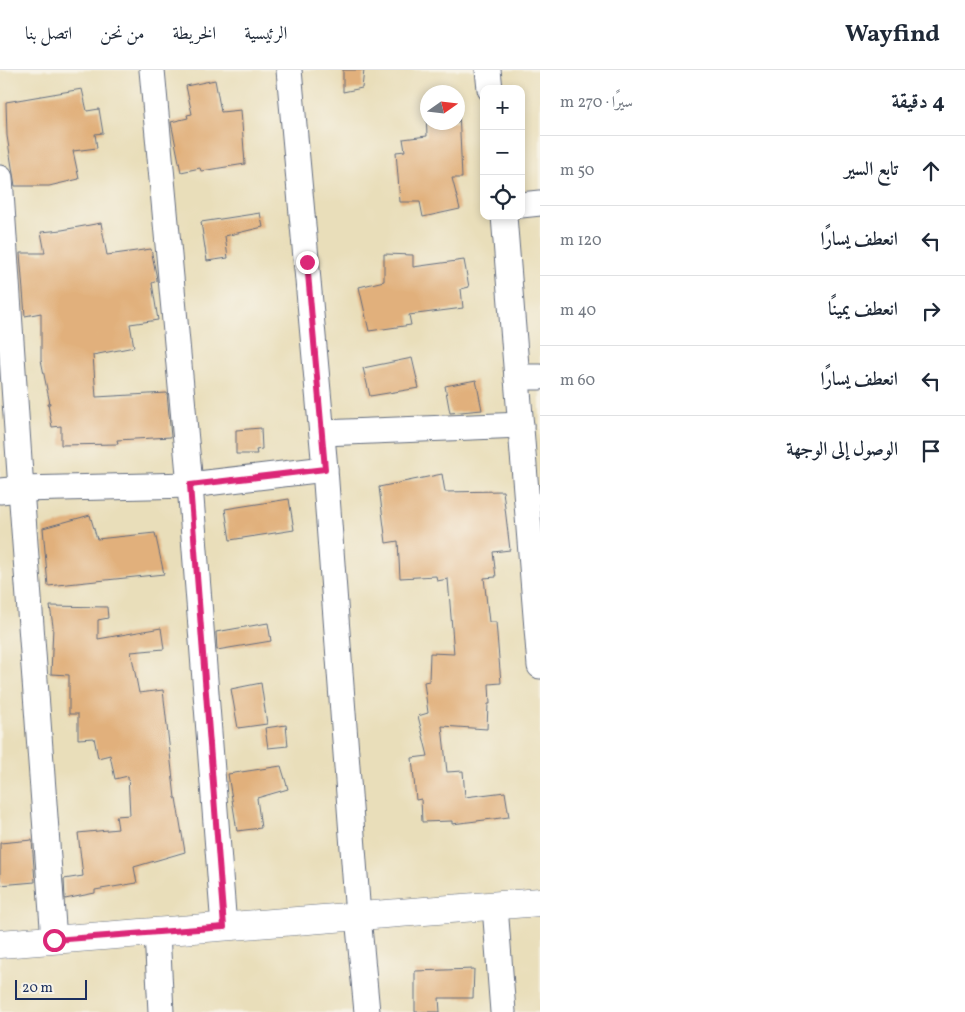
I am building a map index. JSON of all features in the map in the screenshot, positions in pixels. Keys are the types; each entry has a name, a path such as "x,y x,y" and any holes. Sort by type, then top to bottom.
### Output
{"street":[{"path":"152,70 190,485 224,927"},
{"path":"289,70 322,432 358,916 367,1012"},
{"path":"488,70 490,85"},
{"path":"0,178 10,490 54,940"},
{"path":"525,205 540,203"},
{"path":"505,220 528,377 521,425 540,666"},
{"path":"322,432 521,425"},
{"path":"10,490 190,485 325,469"},
{"path":"0,944 540,902"},
{"path":"495,906 502,1012"},
{"path":"157,932 160,1012"}],"building":[{"path":"343,70 364,70 362,88 343,92"},
{"path":"215,80 221,112 241,110 245,164 201,171 200,168 181,172 171,122 188,118 187,115 192,114 186,86"},
{"path":"82,89 87,111 99,109 103,133 95,134 97,148 73,151 79,179 49,186 15,186 7,136 6,102"},
{"path":"427,130 460,130 462,178 452,178 460,209 423,217 420,202 400,202 396,152 405,151 403,139 427,136"},
{"path":"260,213 263,227 225,236 228,258 207,261 201,222"},
{"path":"101,223 107,255 151,249 157,279 157,281 152,283 158,320 130,324 134,347 93,355 96,397 167,393 171,437 117,440 118,444 61,445 61,426 52,427 48,404 50,404 41,360 41,313 25,316 20,253 45,253 41,232"},
{"path":"384,254 413,255 413,267 464,260 469,287 461,289 463,308 409,315 411,325 369,331 359,287 384,281"},
{"path":"412,358 419,388 370,396 363,368"},
{"path":"476,380 482,410 450,413 445,386"},
{"path":"261,428 262,449 256,450 257,454 236,454 236,430"},
{"path":"442,474 445,492 503,491 510,550 493,552 496,577 484,578 489,622 496,622 501,683 489,684 490,704 488,704 487,729 442,726 447,772 463,771 465,797 505,792 509,817 452,824 452,821 422,822 421,799 416,800 412,758 428,756 418,716 428,713 424,682 429,681 430,653 454,654 448,579 437,581 436,576 400,578 398,541 386,543 379,487"},
{"path":"289,499 294,530 230,540 225,509"},
{"path":"90,515 97,539 155,533 164,574 48,586 43,528"},
{"path":"50,606 107,607 108,618 98,620 98,639 161,628 164,649 131,652 139,693 163,690 175,798 185,852 134,867 137,883 95,890 95,893 65,899 64,879 83,876 78,833 118,829 116,816 130,815 128,776 115,779 110,755 98,758 94,738 78,739 78,714 69,714 69,675 51,674 53,626"},
{"path":"268,623 271,641 217,650 216,632"},
{"path":"261,683 267,724 238,728 231,689"},
{"path":"286,725 288,746 268,748 265,728"},
{"path":"281,766 288,789 257,798 261,828 237,831 228,774"},
{"path":"32,840 35,882 0,885 0,843"},
{"path":"474,969 473,998 439,998 440,1012 415,1012 415,971"}],"route":[{"path":"54,940 224,927 190,485 325,469 307,262"}]}
